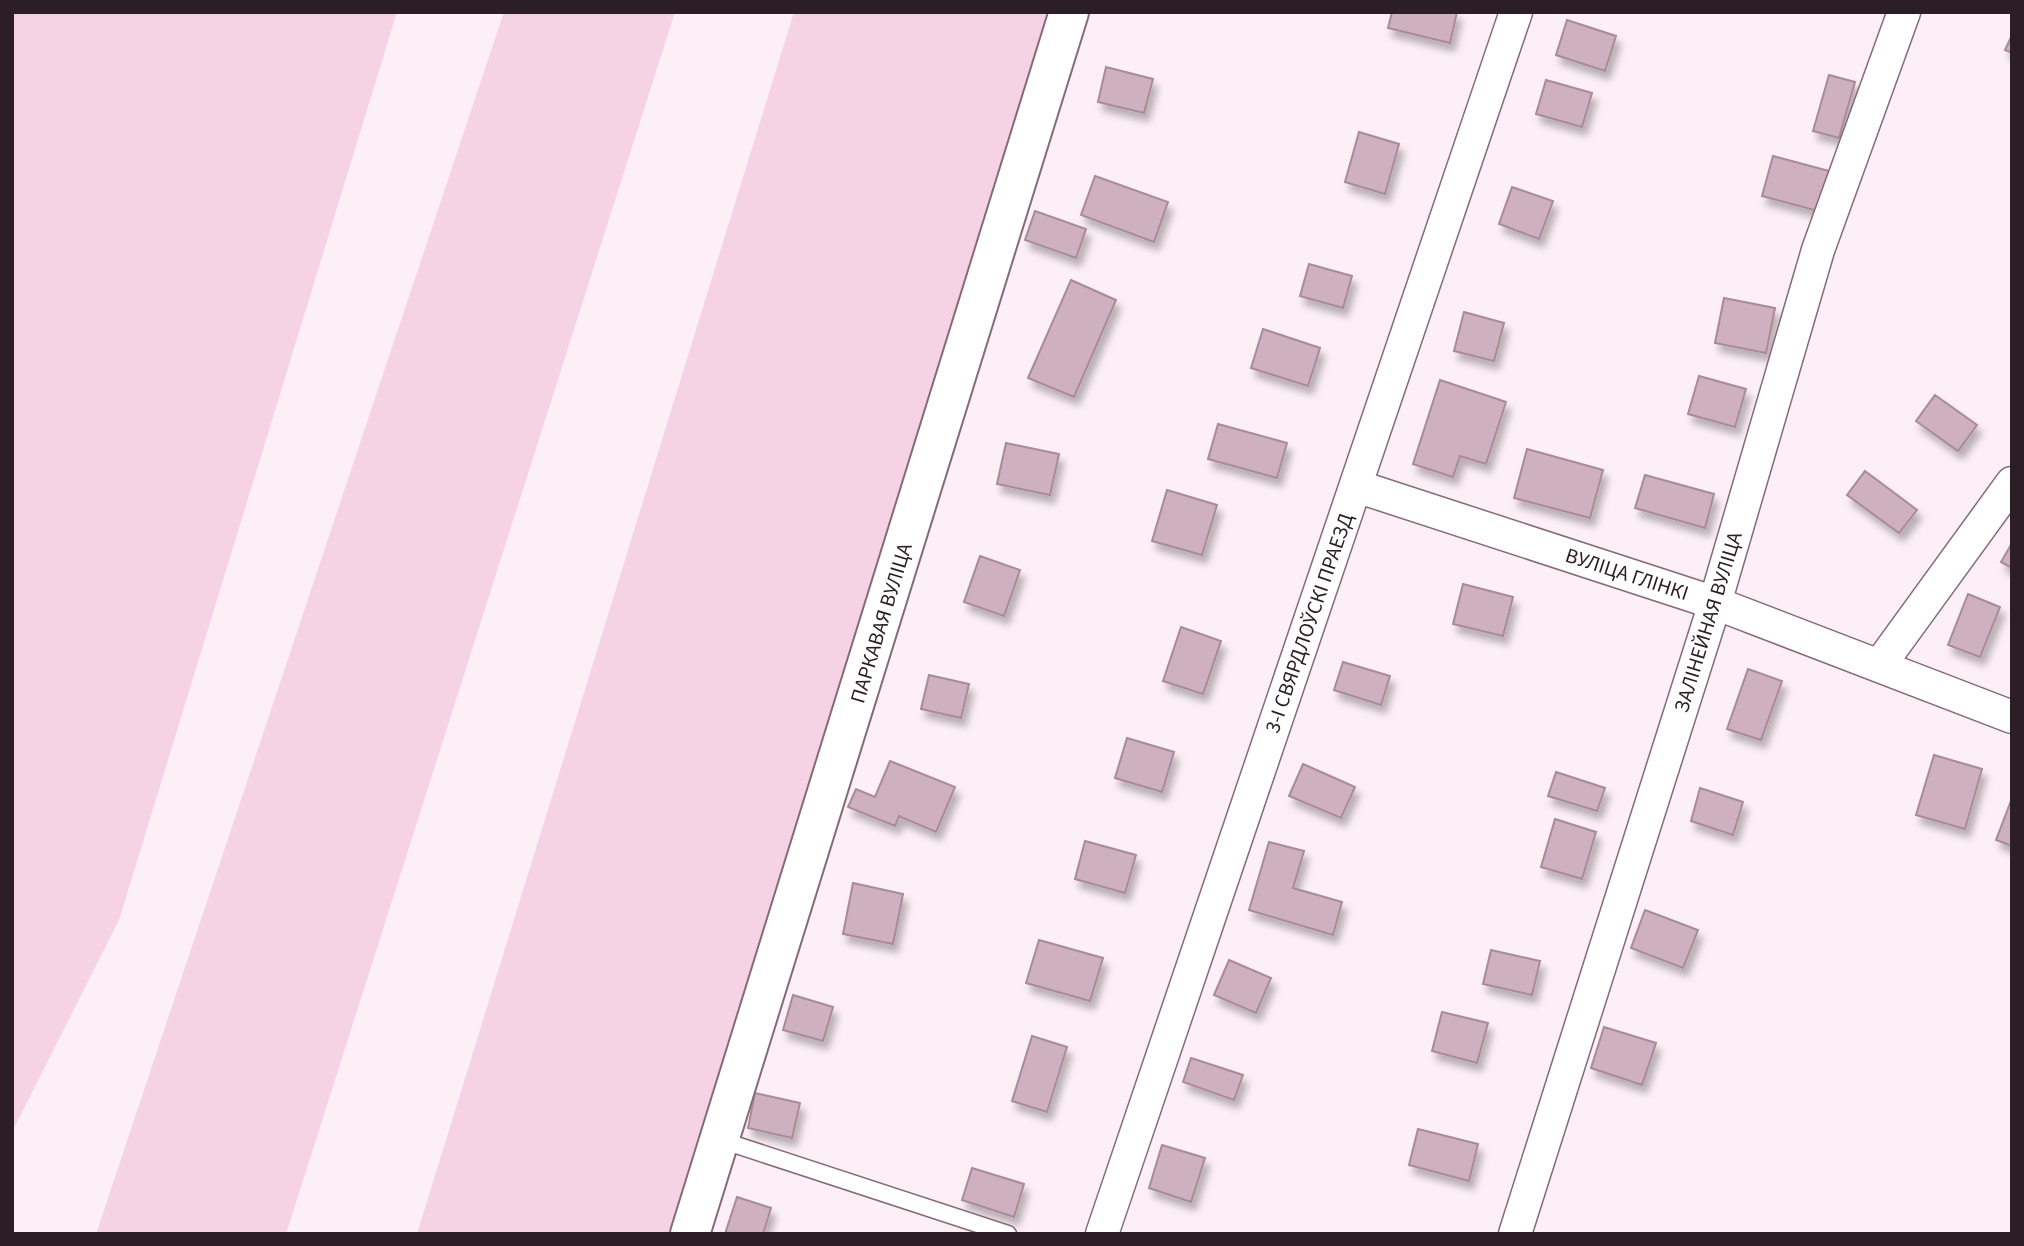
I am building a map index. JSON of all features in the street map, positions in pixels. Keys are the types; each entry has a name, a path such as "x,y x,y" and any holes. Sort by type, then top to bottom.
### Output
{"street":[{"name":"ПАРКАВАЯ ВУЛІЦА","path":"690,1234 1069,12"},
{"name":"3-І СВЯРДЛОЎСКІ ПРАЕЗД","path":"1102,1234 1516,12"},
{"name":"ЗАЛІНЕЙНАЯ ВУЛІЦА","path":"1515,1234 1715,603 1818,250 1904,12"},
{"path":"1879,666 2012,483"},
{"name":"ВУЛІЦА ГЛІНКІ","path":"1356,486 1715,603 2012,717"}],"lane":[{"path":"721,1140 1008,1234"}],"shaded area":[{"path":"12,12 397,12 119,920 12,1132"},
{"path":"504,12 675,12 286,1234 96,1234"},
{"path":"794,12 1049,12 670,1234 417,1234"}],"building":[{"path":"1392,12 1457,12 1450,43 1388,28"},
{"path":"1567,20 1616,36 1605,71 1556,55"},
{"path":"2012,35 2012,53 2005,50"},
{"path":"1106,67 1153,79 1144,113 1098,102"},
{"path":"1829,75 1855,82 1839,138 1813,131"},
{"path":"1546,80 1592,93 1582,127 1536,114"},
{"path":"1359,132 1399,144 1385,194 1345,182"},
{"path":"1773,156 1829,171 1818,211 1762,196"},
{"path":"1095,176 1168,202 1154,242 1081,215"},
{"path":"1512,187 1553,201 1539,239 1499,224"},
{"path":"1035,211 1086,229 1076,258 1025,240"},
{"path":"1309,264 1352,276 1343,308 1300,296"},
{"path":"1071,280 1116,300 1074,397 1028,378"},
{"path":"1724,298 1775,308 1766,353 1715,343"},
{"path":"1464,312 1504,323 1494,361 1454,351"},
{"path":"1263,329 1320,348 1308,386 1251,368"},
{"path":"1699,376 1746,389 1735,427 1688,414"},
{"path":"1440,380 1506,402 1486,464 1460,456 1453,477 1413,464"},
{"path":"1935,395 1977,425 1958,451 1916,421"},
{"path":"1218,424 1287,443 1277,478 1208,459"},
{"path":"1006,443 1059,454 1050,495 997,484"},
{"path":"1527,449 1603,470 1590,518 1514,498"},
{"path":"1865,471 1917,510 1899,533 1847,495"},
{"path":"1645,475 1714,494 1705,528 1635,508"},
{"path":"1167,490 1217,505 1202,555 1152,541"},
{"path":"2012,543 2012,568 2001,562"},
{"path":"980,556 1020,570 1004,616 964,602"},
{"path":"1463,584 1513,597 1503,636 1453,624"},
{"path":"1968,594 2000,607 1980,657 1948,645"},
{"path":"1181,627 1221,641 1203,694 1163,681"},
{"path":"1343,662 1390,676 1381,705 1334,690"},
{"path":"1748,669 1782,681 1761,740 1727,729"},
{"path":"929,675 969,684 961,718 921,709"},
{"path":"1127,738 1174,752 1162,792 1115,778"},
{"path":"1934,755 1982,769 1965,829 1916,815"},
{"path":"890,761 955,787 936,832 899,816 895,826 848,807 856,789 875,797"},
{"path":"1303,764 1355,787 1341,818 1289,796"},
{"path":"1556,772 1605,788 1597,811 1548,796"},
{"path":"1700,788 1743,802 1733,835 1691,821"},
{"path":"2012,798 2012,846 1996,840"},
{"path":"1555,819 1596,832 1582,879 1541,867"},
{"path":"1085,841 1136,855 1125,893 1075,879"},
{"path":"1269,842 1304,851 1293,888 1342,902 1333,935 1249,910"},
{"path":"853,883 903,894 893,944 843,934"},
{"path":"1645,910 1698,930 1683,968 1631,948"},
{"path":"1039,940 1103,958 1090,1001 1026,983"},
{"path":"1491,950 1540,961 1532,995 1483,984"},
{"path":"1229,960 1271,978 1256,1013 1214,995"},
{"path":"793,995 833,1007 823,1041 783,1030"},
{"path":"1442,1012 1488,1023 1477,1063 1432,1051"},
{"path":"1604,1027 1656,1043 1642,1085 1591,1068"},
{"path":"1032,1036 1067,1047 1047,1112 1012,1101"},
{"path":"1191,1058 1243,1075 1234,1100 1183,1082"},
{"path":"755,1093 800,1103 792,1138 748,1128"},
{"path":"1418,1129 1478,1144 1469,1181 1409,1165"},
{"path":"1162,1145 1205,1158 1191,1202 1149,1188"},
{"path":"972,1168 1024,1184 1014,1217 962,1200"},
{"path":"737,1197 771,1208 763,1234 725,1234"}]}
